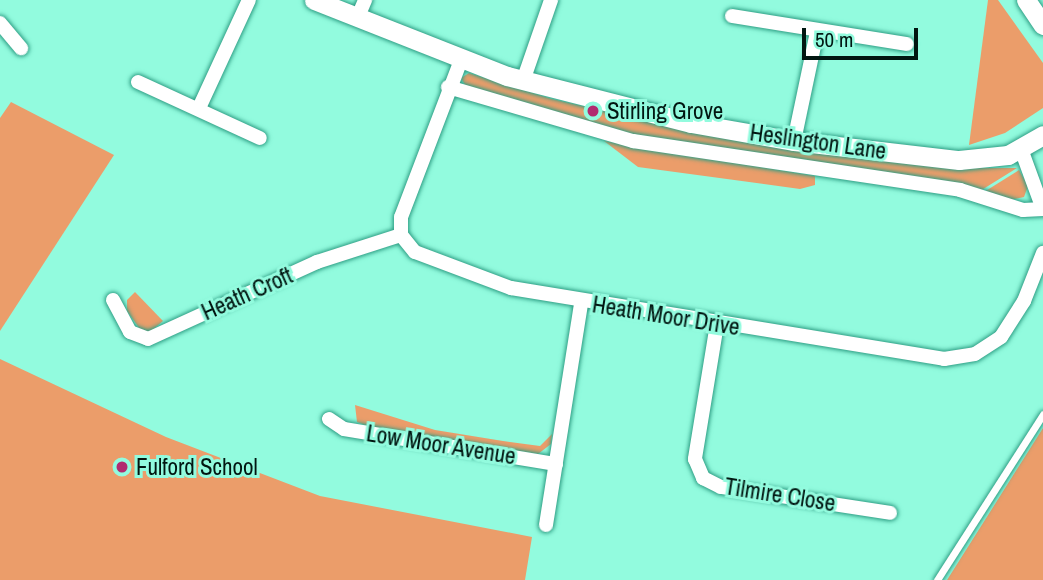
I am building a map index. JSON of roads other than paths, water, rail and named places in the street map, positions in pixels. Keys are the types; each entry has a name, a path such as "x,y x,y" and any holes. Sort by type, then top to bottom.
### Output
{"street":[{"path":"199,108 249,0"},
{"name":"Heslington Lane","path":"314,0 458,59 523,81 607,105 794,141 959,160 990,159 1021,149 1043,135"},
{"path":"358,19 365,0"},
{"path":"523,81 551,0"},
{"path":"1026,0 1043,25"},
{"path":"732,16 817,32 907,44"},
{"path":"0,23 21,48"},
{"path":"794,141 817,32"},
{"path":"401,235 401,217 458,59"},
{"path":"138,82 260,138"},
{"path":"448,87 633,141 960,190 1023,209 1043,209 1039,182 1021,149"},
{"name":"Heath Croft","path":"113,300 130,332 148,339 317,262 401,235"},
{"name":"Heath Moor Drive","path":"401,235 415,253 511,288 581,303 928,358 961,358 1000,337 1024,301 1043,253"},
{"path":"546,525 581,303"},
{"name":"Tilmire Close","path":"717,324 695,459 704,478 721,487 890,513"},
{"name":"Low Moor Avenue","path":"329,419 344,429 556,464"}],"lane":[{"path":"937,580 1043,414"}],"place":[{"name":"Stirling Grove","path":"593,111"},
{"name":"Fulford School","path":"122,467"}]}
